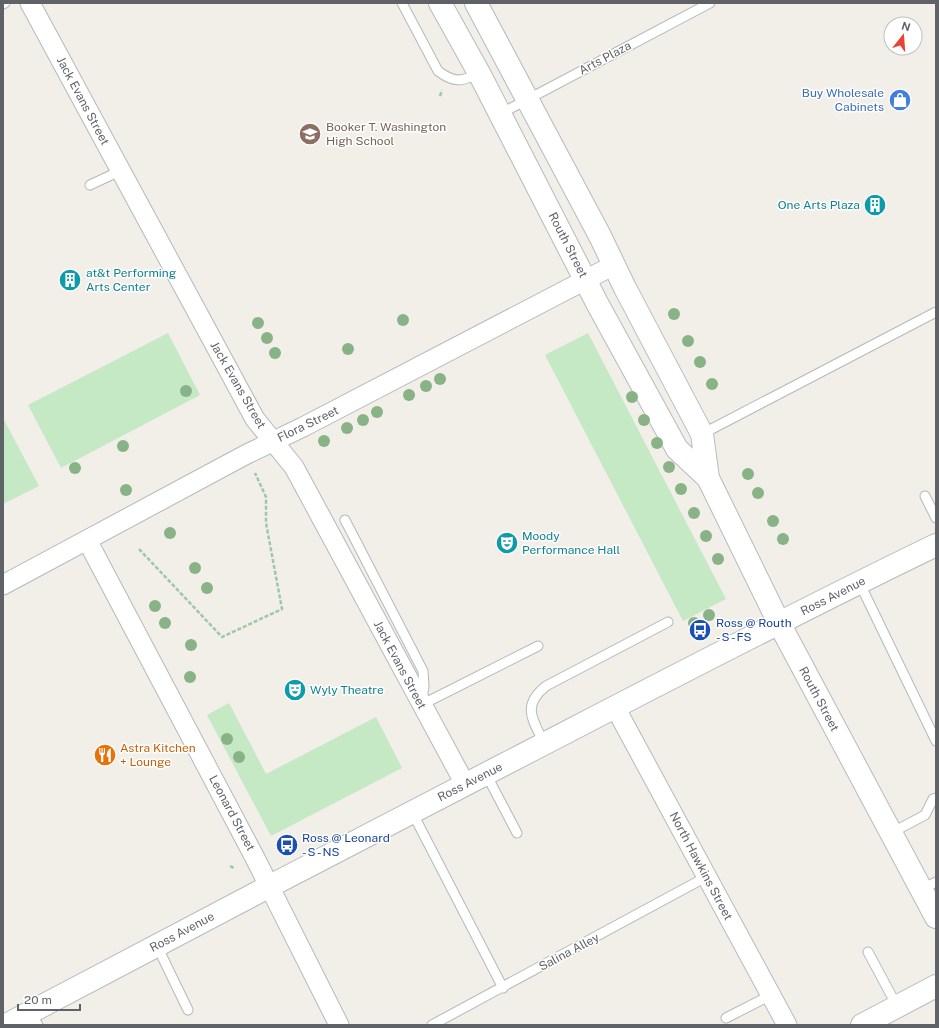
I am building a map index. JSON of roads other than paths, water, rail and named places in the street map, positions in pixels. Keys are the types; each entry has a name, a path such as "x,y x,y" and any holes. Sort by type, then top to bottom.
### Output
{"street":[{"name":"Jack Evans Street","path":"30,3 255,419 294,467 421,705 465,784"},
{"name":"Routh Street","path":"440,3 479,73 586,280 677,449 708,478"},
{"name":"Routh Street","path":"476,3 600,236 702,434 708,478 779,623 891,833 929,886 936,917"},
{"name":"Flora Street","path":"3,585 273,441 303,427 614,265"},
{"name":"Leonard Street","path":"87,540 269,885 339,1025"},
{"name":"Ross Avenue","path":"6,1025 34,1019 157,946 269,885 859,582 936,545"},
{"name":"North Hawkins Street","path":"615,707 787,1025"},
{"path":"862,1025 936,986"}],"lane":[{"path":"402,3 438,71 448,78 465,80 479,73"},
{"name":"Arts Plaza","path":"500,114 710,3"},
{"path":"90,185 120,171"},
{"path":"702,434 936,312"},
{"path":"925,496 936,518"},
{"path":"345,520 422,671 424,686 421,705"},
{"path":"859,582 936,741"},
{"path":"544,743 531,716 533,704 538,693 546,686 668,622"},
{"path":"421,705 538,646"},
{"path":"486,774 518,833"},
{"path":"891,833 925,815 933,799 936,798"},
{"path":"412,812 503,988"},
{"name":"Salina Alley","path":"432,1025 706,877"},
{"path":"157,946 188,1010"},
{"path":"868,952 897,1006"},
{"path":"726,1018 771,995"}],"place":[{"name":"Buy Wholesale Cabinets","path":"900,100"},
{"name":"Booker T. Washington High School","path":"310,134"},
{"name":"One Arts Plaza","path":"875,205"},
{"name":"at&t Performing Arts Center","path":"70,280"},
{"name":"Moody Performance Hall","path":"507,543"},
{"name":"Ross @ Routh - S - FS","path":"700,630"},
{"name":"Wyly Theatre","path":"295,690"},
{"name":"Astra Kitchen + Lounge","path":"105,755"},
{"name":"Ross @ Leonard - S - NS","path":"287,845"}]}
